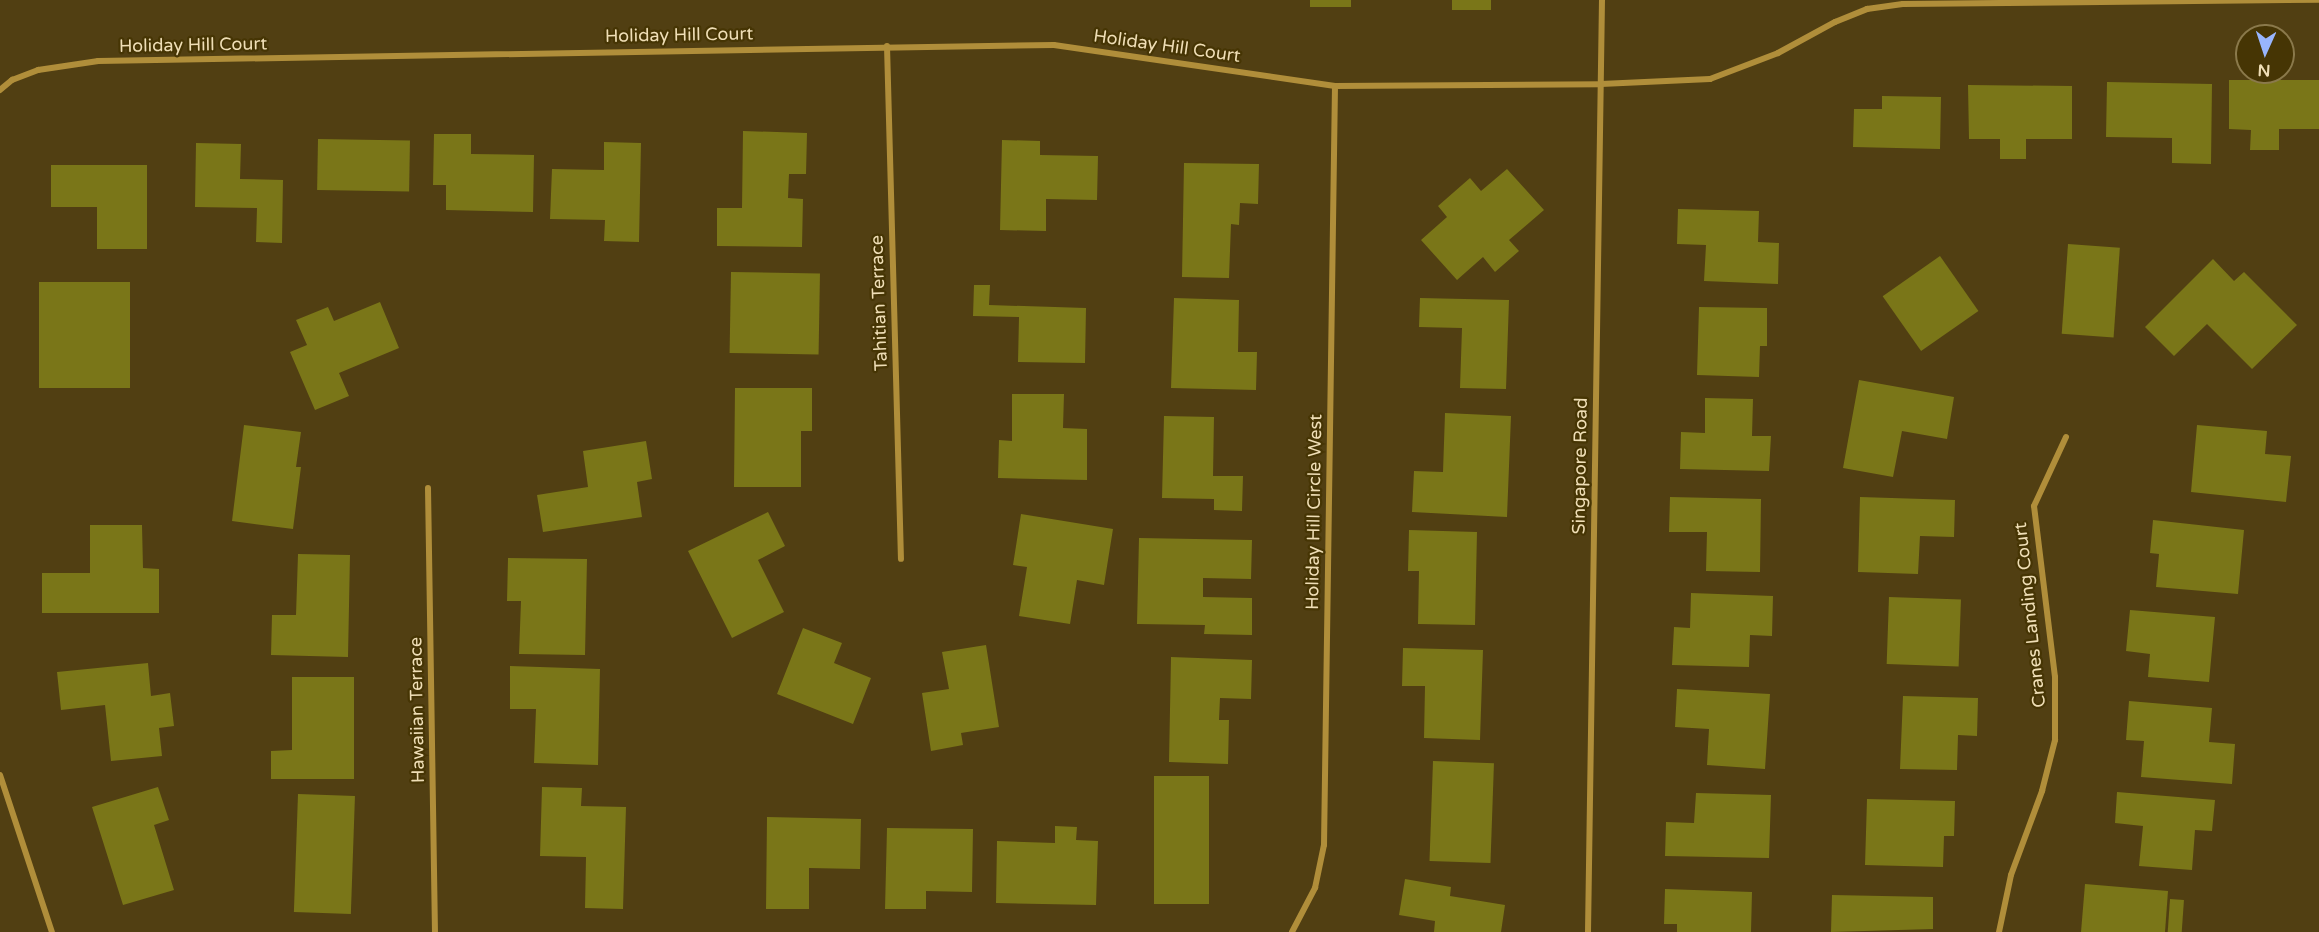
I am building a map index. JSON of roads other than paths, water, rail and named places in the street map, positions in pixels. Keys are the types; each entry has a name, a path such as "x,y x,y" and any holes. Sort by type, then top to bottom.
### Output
{"street":[{"name":"Singapore Road","path":"1588,932 1602,0"},
{"name":"Holiday Hill Court","path":"0,90 12,80 38,70 98,62 887,46 1054,45 1335,86 1601,84 1710,79 1778,53 1835,22 1867,9 1903,4 2319,0"},
{"name":"Tahitian Terrace","path":"887,46 901,559"},
{"name":"Holiday Hill Circle West","path":"1292,932 1315,888 1324,845 1335,86"},
{"name":"Cranes Landing Court","path":"1999,932 2011,874 2042,791 2055,740 2055,677 2034,506 2066,438"},
{"name":"Hawaiian Terrace","path":"428,488 435,932"},
{"path":"0,775 52,932"}]}
